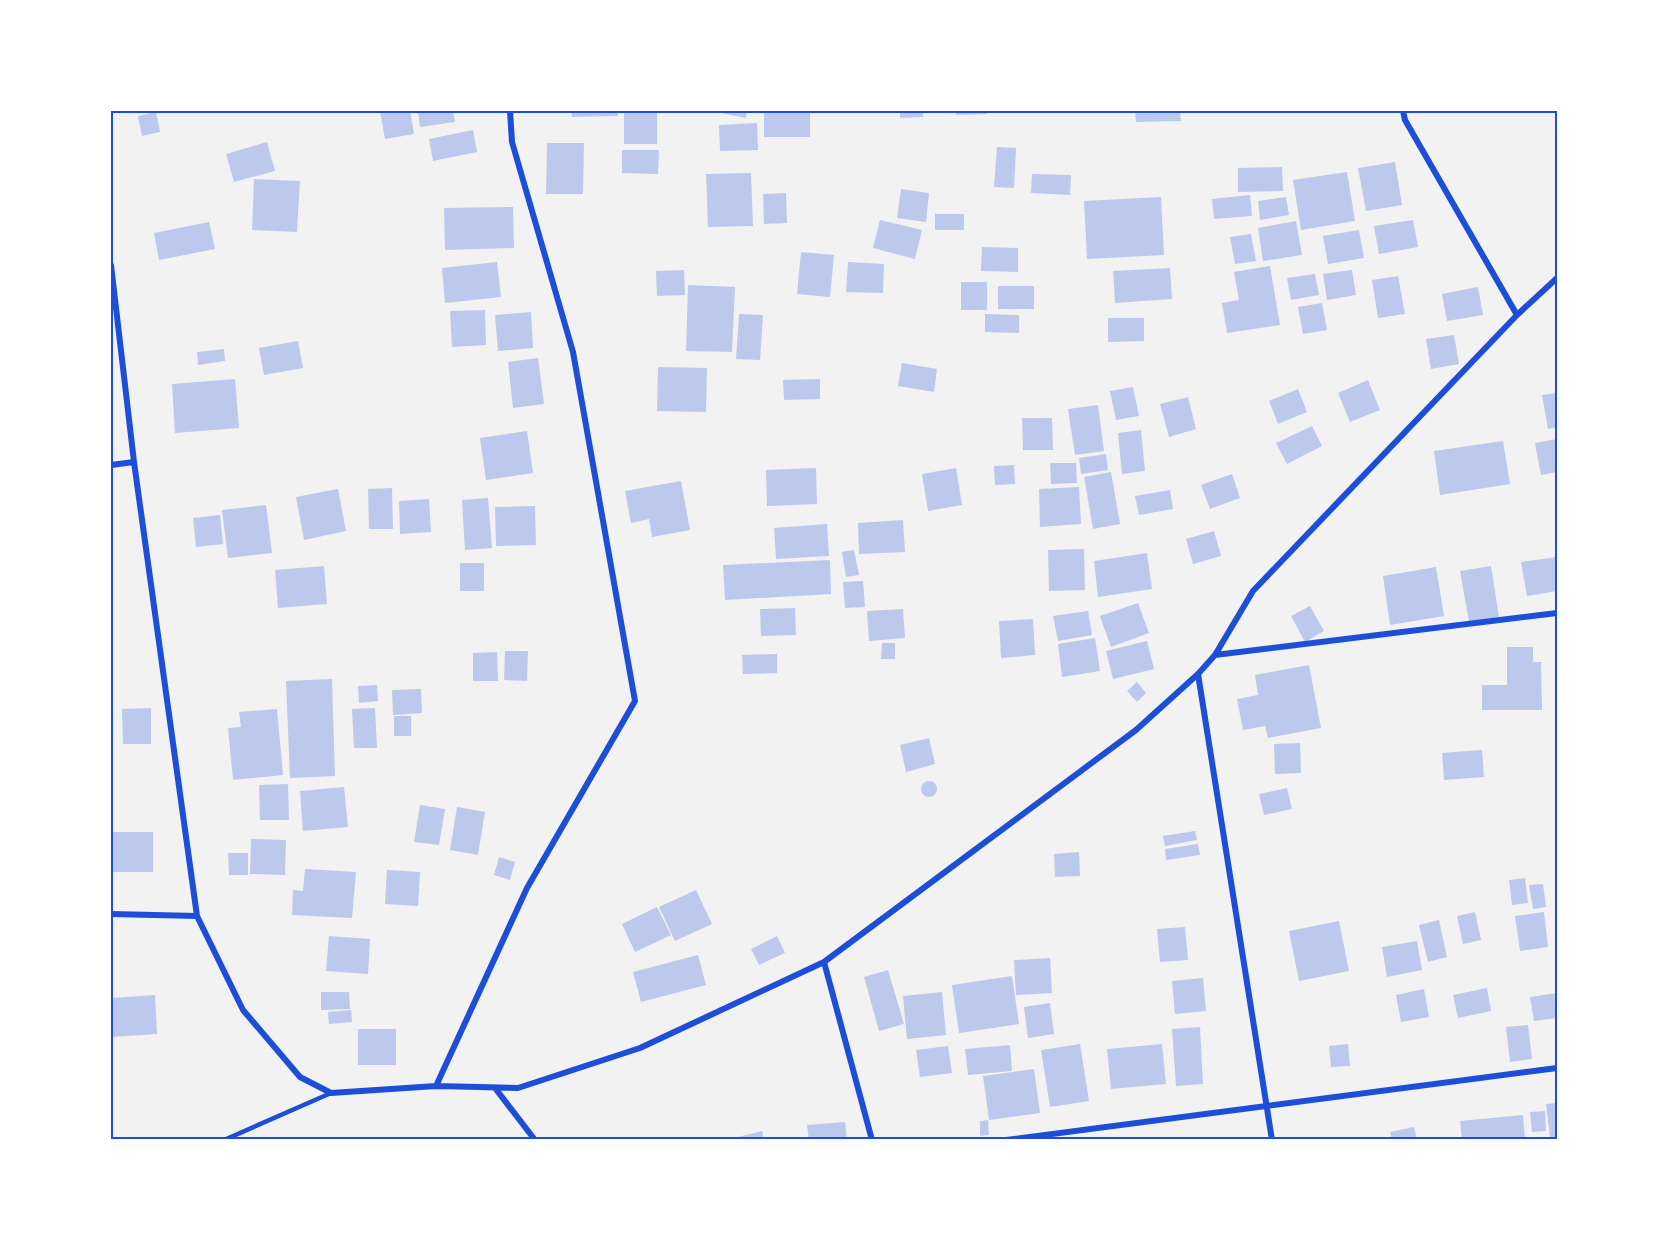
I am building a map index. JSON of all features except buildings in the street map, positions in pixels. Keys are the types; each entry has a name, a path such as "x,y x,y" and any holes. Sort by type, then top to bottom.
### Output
{"street":[{"path":"436,1086 527,888 635,701 573,352 512,142 510,111"},
{"path":"1403,111 1405,120 1517,315"},
{"path":"111,266 134,462 196,916 243,1010 300,1077 331,1093 436,1086 518,1088 640,1048 824,962 1136,730 1198,674 1215,655 1253,591 1517,315 1557,278"},
{"path":"111,465 134,462"},
{"path":"1215,655 1557,613"},
{"path":"1198,674 1272,1140"},
{"path":"111,914 196,916"},
{"path":"824,962 872,1140"},
{"path":"1005,1140 1557,1068"},
{"path":"495,1088 535,1140"}],"lane":[{"path":"224,1140 331,1093"}]}
